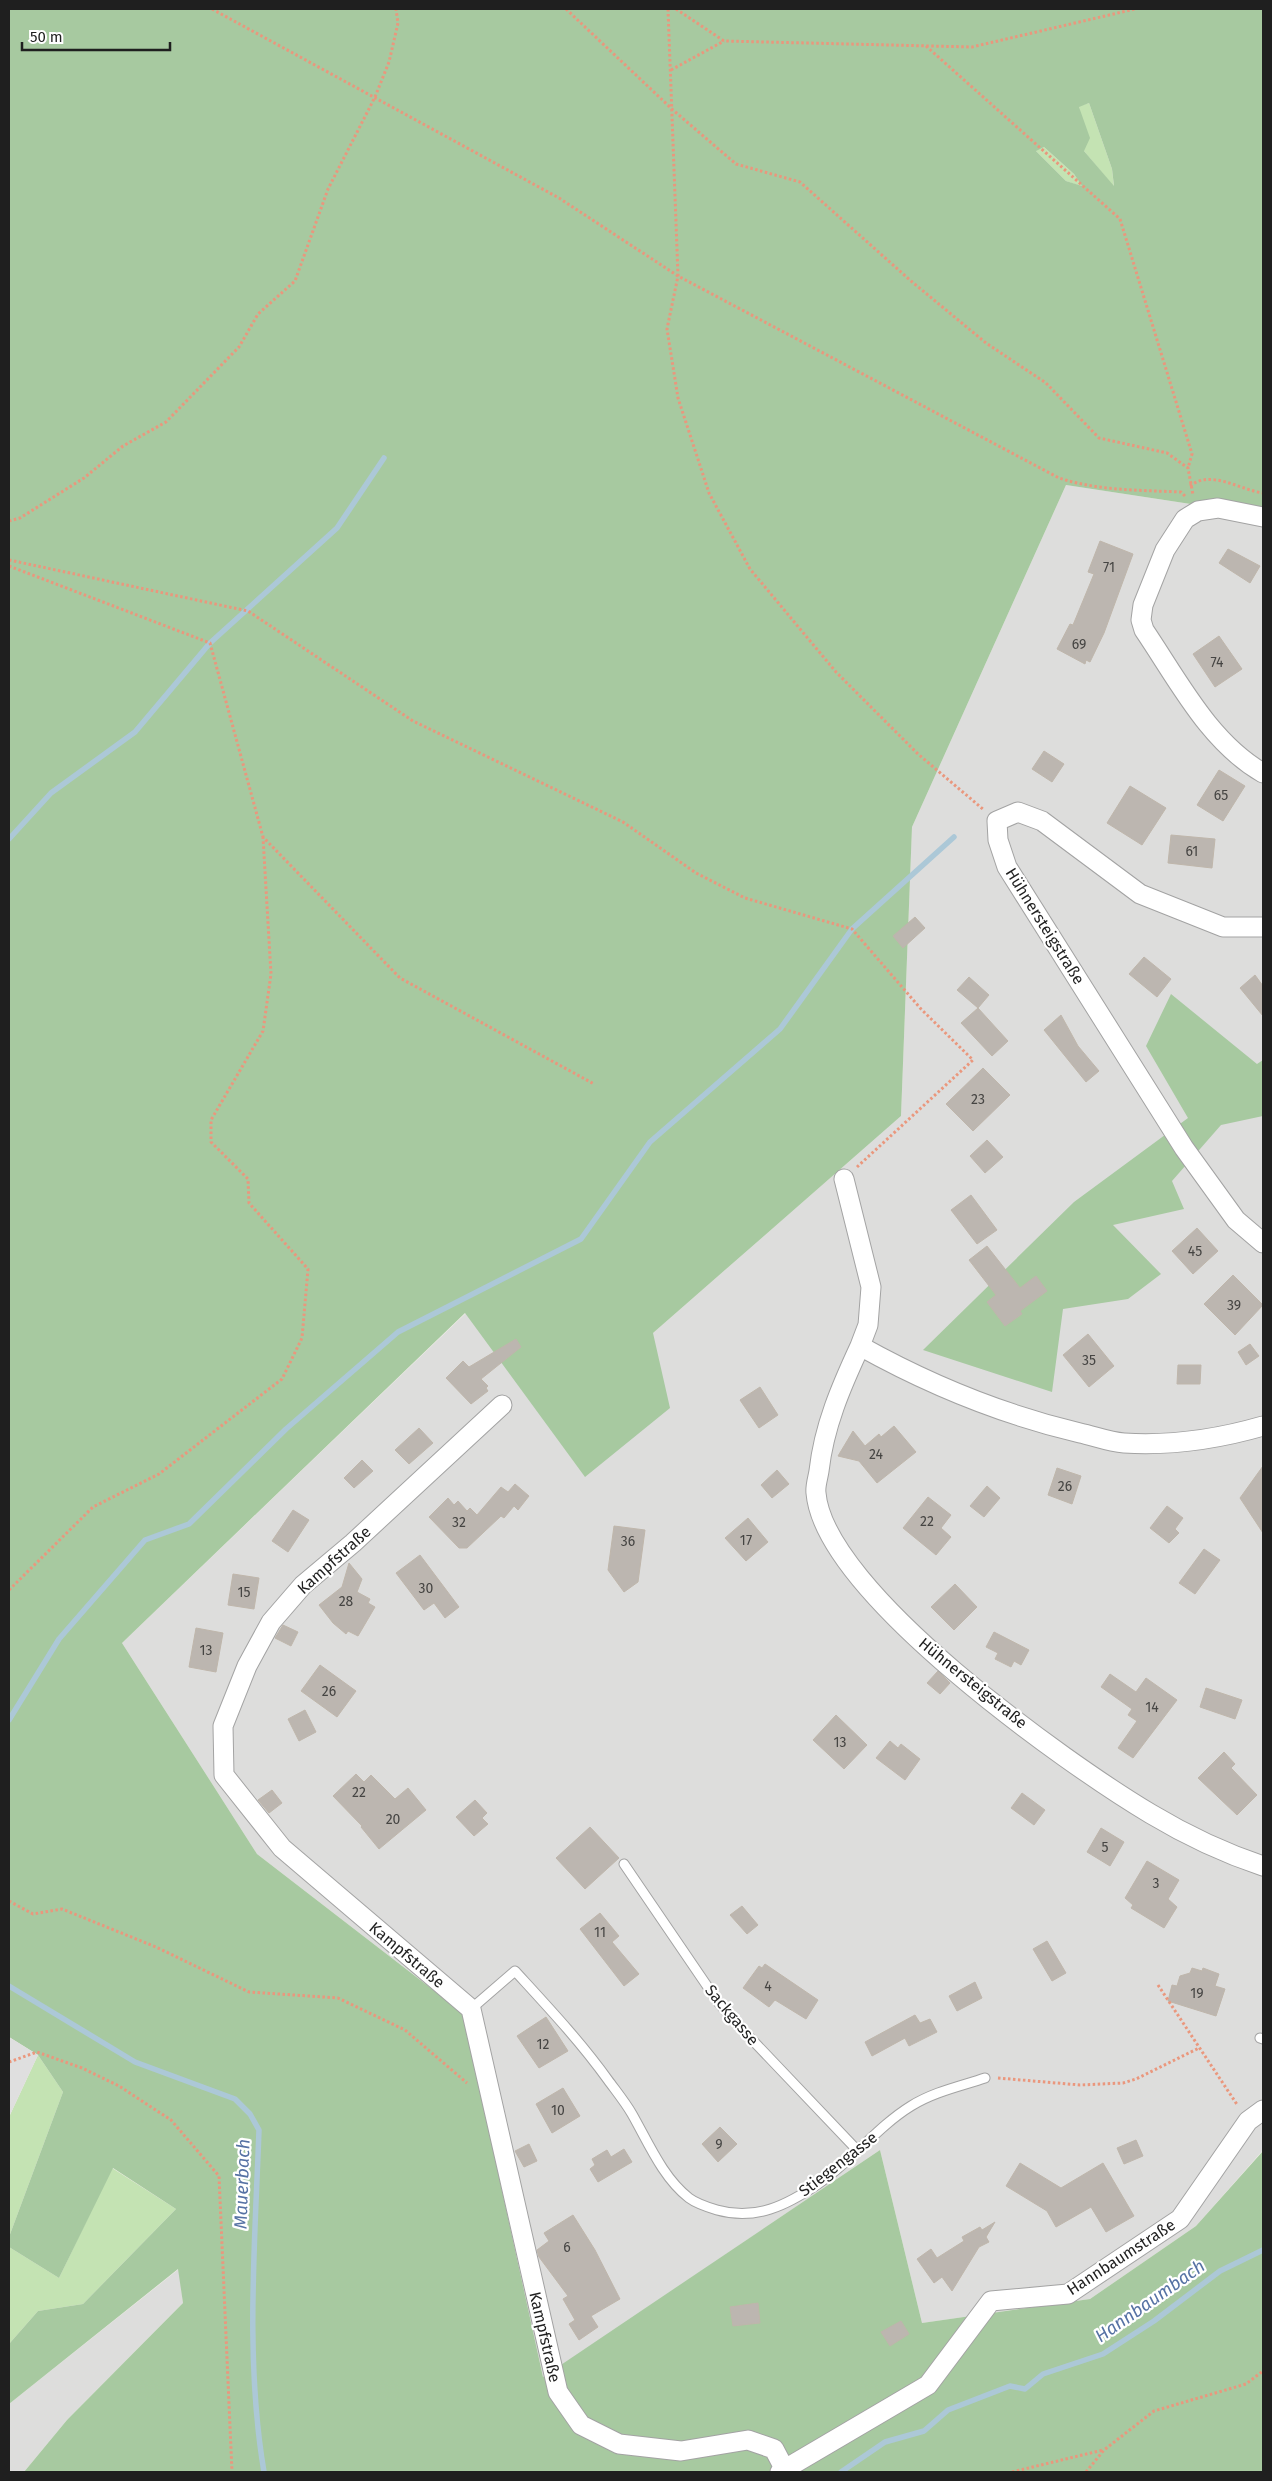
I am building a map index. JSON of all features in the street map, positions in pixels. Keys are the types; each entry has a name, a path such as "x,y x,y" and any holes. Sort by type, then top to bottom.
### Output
{"street":[{"path":"1263,517 1218,508 1198,511 1184,519 1165,550 1143,605 1141,620 1144,630 1216,735 1234,753 1263,773"},
{"path":"996,821 1018,812 1042,821 1140,894 1223,927 1263,927"},
{"name":"Hühnersteigstraße","path":"996,821 998,840 1006,867 1174,1132 1236,1220 1263,1243"},
{"name":"Hühnersteigstraße","path":"844,1178 871,1288 868,1325 838,1395 821,1446 816,1493 826,1529 859,1578 922,1643 947,1665 1090,1774 1152,1814 1229,1854 1263,1866"},
{"path":"860,1346 906,1371 968,1396 1053,1426 1122,1443 1165,1444 1205,1440 1263,1426"},
{"name":"Kampfstraße","path":"502,1405 353,1543 304,1585 271,1622 247,1666 223,1726 224,1775 282,1848 471,2009 558,2392 581,2425 619,2444 681,2451 748,2440 774,2449 782,2470"},
{"name":"Hannbaumstraße","path":"782,2470 928,2385 991,2301 1068,2294 1180,2219 1248,2121 1263,2110"}],"lane":[{"name":"Sackgasse","path":"624,1864 718,2002 858,2151"},
{"name":"Stiegengasse","path":"471,2009 515,1971 580,2043 606,2078 671,2177 689,2198 703,2205 743,2214 766,2212 784,2205 820,2183 911,2106 942,2092 985,2078"}],"path":[{"path":"212,9 558,198 678,276 1059,478 1076,484 1123,491 1181,492 1198,511"},
{"path":"9,522 20,518 84,478 123,446 166,422 239,347 258,314 295,281 328,189 375,97 391,54 398,23 396,9"},
{"path":"566,9 673,110 736,164 800,182 912,281 986,343 1046,383 1099,438 1168,453 1188,468"},
{"path":"668,9 678,276 667,329 678,398 709,493 750,569 836,672 918,754 996,821"},
{"path":"676,9 724,41"},
{"path":"671,70 724,41 972,47 1135,9"},
{"path":"926,46 1120,220 1192,454 1188,468 1190,486 1197,480 1210,478 1263,493"},
{"path":"9,560 248,611 414,721 623,822 696,873 745,898 852,929 921,1009 972,1060 844,1178"},
{"path":"9,566 210,643 263,837 270,974 263,1031 211,1120 211,1142 248,1179 249,1203 308,1269 302,1338 282,1378 159,1474 93,1507 9,1590"},
{"path":"263,837 400,978 594,1084"},
{"path":"9,1901 33,1914 62,1909 156,1946 249,1992 338,1998 404,2030 492,2103"},
{"path":"1158,1985 1248,2121"},
{"path":"985,2078 1080,2084 1123,2083 1136,2079 1199,2048"},
{"path":"9,2062 37,2052 82,2068 119,2086 171,2120 219,2176 232,2472"},
{"path":"1086,2472 1104,2450 1154,2411 1246,2384 1263,2371"},
{"path":"1012,2472 1104,2450"}],"shaded area":[{"path":"1066,485 1263,515 1263,2150 1196,2226 1090,2299 922,2323 880,2150 543,2378 463,2013 257,1854 122,1643 466,1313 585,1476 653,1333 901,1116 912,827"},
{"path":"9,2037 38,2055 9,2117"},
{"path":"179,2269 183,2303 67,2420 24,2472 9,2472 9,2404"}],"green space":[{"path":"9,9 1263,9 1263,515 1066,485 912,827 901,1116 653,1333 670,1408 585,1477 465,1313 122,1643 257,1854 463,2013 543,2377 880,2150 922,2323 1090,2299 1196,2226 1263,2151 1263,2472 24,2472 67,2420 183,2303 178,2269 9,2404 9,2344 38,2311 83,2304 176,2209 113,2168 59,2278 9,2247 9,2237 63,2092 38,2055 9,2037","holes":["1089,103 1112,169 1114,186 1084,151 1090,138 1079,107","1044,147 1074,174 1082,186 1066,181 1036,151"]},
{"path":"1089,103 1112,169 1114,187 1084,151 1079,106"},
{"path":"1044,147 1074,174 1083,187 1066,181 1035,150"},
{"path":"1171,994 1257,1064 1263,1060 1263,1116 1221,1125 1172,1181 1184,1209 1113,1225 1161,1274 1128,1299 1063,1309 1052,1392 923,1350 1074,1202 1188,1118 1146,1046"},
{"path":"38,2055 63,2092 9,2237 9,2117"},
{"path":"112,2168 176,2209 83,2304 38,2311 9,2344 9,2247 59,2278"}],"building":[{"path":"1100,541 1133,554 1104,633 1090,662 1086,660 1085,664 1057,649 1070,624 1073,625 1094,574 1088,572"},
{"path":"1228,549 1260,566 1250,583 1219,563"},
{"path":"1219,636 1242,669 1215,687 1193,654"},
{"path":"1044,751 1064,764 1052,782 1032,769"},
{"path":"1219,770 1245,786 1223,821 1197,805"},
{"path":"1130,786 1166,808 1142,845 1107,823"},
{"path":"1171,835 1215,839 1212,868 1168,863"},
{"path":"915,917 925,928 903,948 893,936"},
{"path":"1144,957 1171,979 1157,997 1129,974"},
{"path":"1255,975 1263,986 1263,1016 1240,988"},
{"path":"969,977 989,995 978,1008 957,990"},
{"path":"978,1008 1008,1041 992,1056 961,1023"},
{"path":"1061,1015 1078,1046 1099,1071 1086,1082 1044,1030"},
{"path":"983,1068 1010,1095 973,1131 946,1104"},
{"path":"987,1140 1003,1157 985,1173 970,1156"},
{"path":"971,1195 997,1230 977,1244 951,1210"},
{"path":"1197,1228 1218,1251 1193,1274 1172,1251"},
{"path":"987,1246 1020,1288 1036,1276 1047,1291 1020,1311 1022,1314 1005,1326 987,1302 996,1295 969,1260"},
{"path":"1233,1275 1263,1305 1235,1335 1204,1304"},
{"path":"1088,1334 1114,1366 1089,1387 1063,1355"},
{"path":"516,1339 521,1347 481,1379 488,1386 486,1388 488,1391 471,1404 446,1378 463,1361 469,1367"},
{"path":"1250,1344 1259,1356 1246,1365 1238,1352"},
{"path":"1178,1365 1201,1365 1200,1384 1177,1384"},
{"path":"760,1387 778,1415 759,1428 740,1400"},
{"path":"894,1426 916,1452 877,1483 859,1461 838,1456 853,1431 865,1446 879,1434 881,1437"},
{"path":"419,1428 433,1443 409,1464 395,1450"},
{"path":"362,1460 373,1471 354,1488 344,1478"},
{"path":"1263,1466 1263,1533 1240,1498"},
{"path":"1057,1468 1081,1476 1072,1504 1048,1495"},
{"path":"777,1470 789,1484 772,1498 761,1485"},
{"path":"515,1484 529,1496 518,1510 514,1506 504,1518 501,1516 467,1548 459,1548 429,1517 448,1498 454,1505 458,1501 467,1511 470,1508 477,1515 501,1487 508,1492"},
{"path":"987,1486 1000,1498 984,1517 970,1506"},
{"path":"928,1497 951,1515 941,1528 951,1537 936,1555 903,1528"},
{"path":"1167,1506 1183,1518 1175,1529 1179,1533 1169,1543 1150,1528"},
{"path":"293,1510 309,1520 288,1552 272,1541"},
{"path":"748,1518 768,1542 746,1561 725,1538"},
{"path":"614,1526 645,1530 638,1582 624,1592 608,1570"},
{"path":"1204,1549 1220,1560 1195,1594 1179,1583"},
{"path":"420,1555 459,1607 445,1618 434,1603 424,1610 396,1573"},
{"path":"349,1563 362,1579 357,1592 370,1599 368,1603 375,1607 358,1636 348,1631 346,1634 333,1623 319,1605 342,1587"},
{"path":"233,1574 259,1578 254,1609 228,1605"},
{"path":"955,1584 977,1607 954,1630 931,1607"},
{"path":"283,1625 298,1632 291,1646 275,1638"},
{"path":"196,1628 223,1633 216,1672 189,1667"},
{"path":"994,1632 1029,1650 1021,1665 1014,1661 1011,1667 995,1659 998,1653 986,1647"},
{"path":"320,1665 356,1691 337,1717 301,1691"},
{"path":"938,1671 950,1683 940,1694 927,1683"},
{"path":"1110,1674 1136,1692 1146,1678 1177,1700 1133,1758 1118,1748 1137,1721 1128,1715 1132,1709 1101,1687"},
{"path":"1206,1688 1242,1700 1235,1719 1200,1707"},
{"path":"305,1710 316,1732 299,1741 288,1719"},
{"path":"836,1715 867,1745 844,1769 813,1740"},
{"path":"890,1741 898,1748 901,1744 920,1759 905,1780 876,1758"},
{"path":"1224,1752 1235,1764 1231,1768 1257,1795 1237,1815 1198,1778"},
{"path":"356,1774 364,1782 371,1775 395,1799 408,1788 426,1810 379,1849 362,1826 333,1796"},
{"path":"272,1790 282,1803 269,1813 258,1800"},
{"path":"1022,1793 1045,1810 1034,1825 1011,1808"},
{"path":"475,1800 487,1813 482,1818 488,1824 474,1836 456,1817"},
{"path":"590,1827 619,1858 585,1889 556,1858"},
{"path":"1101,1828 1124,1842 1110,1866 1087,1852"},
{"path":"1147,1861 1179,1880 1168,1899 1177,1907 1164,1928 1131,1908 1133,1905 1125,1898"},
{"path":"742,1906 758,1925 747,1934 730,1915"},
{"path":"600,1913 619,1936 612,1942 639,1974 624,1986 580,1929"},
{"path":"1047,1941 1066,1973 1052,1981 1033,1949"},
{"path":"765,1964 818,2000 806,2019 775,2000 769,2007 743,1988 759,1966 762,1968"},
{"path":"1192,1968 1202,1971 1203,1968 1219,1974 1215,1986 1225,1989 1216,2016 1168,2001 1172,1985 1177,1986 1180,1976 1190,1973"},
{"path":"975,1982 982,1998 957,2011 949,1996"},
{"path":"915,2015 920,2023 930,2019 937,2032 909,2046 905,2038 872,2056 865,2042"},
{"path":"546,2017 568,2051 539,2068 517,2036"},
{"path":"563,2088 580,2116 552,2133 536,2104"},
{"path":"720,2127 737,2144 718,2162 702,2144"},
{"path":"1136,2140 1143,2156 1124,2164 1117,2148"},
{"path":"529,2144 537,2161 524,2167 515,2151"},
{"path":"624,2149 632,2162 598,2182 590,2169 595,2165 592,2159 607,2150 611,2157"},
{"path":"1020,2163 1061,2188 1103,2163 1134,2216 1106,2232 1091,2207 1056,2227 1047,2211 1006,2186"},
{"path":"573,2215 595,2250 620,2299 591,2316 598,2327 579,2340 569,2324 575,2320 563,2299 568,2296 539,2257 537,2250 549,2241 544,2233"},
{"path":"995,2222 986,2237 989,2242 979,2247 952,2291 942,2277 934,2283 917,2259 931,2249 937,2258 964,2241 962,2237 980,2227 982,2230"},
{"path":"758,2303 760,2323 733,2326 730,2307"},
{"path":"901,2321 909,2334 890,2346 881,2332"}],"waterway":[{"path":"9,839 51,793 135,732 210,643 337,528 384,458"},
{"path":"9,1720 59,1639 145,1540 189,1524 286,1429 398,1332 581,1239 650,1142 780,1029 852,929 954,837"},
{"name":"Mauerbach","path":"9,1986 135,2062 235,2099 250,2114 259,2130 253,2344 258,2430 264,2472"},
{"name":"Hannbaumbach","path":"841,2472 885,2442 924,2431 948,2410 1010,2386 1025,2389 1043,2374 1103,2354 1154,2321 1220,2271 1263,2250"}]}
